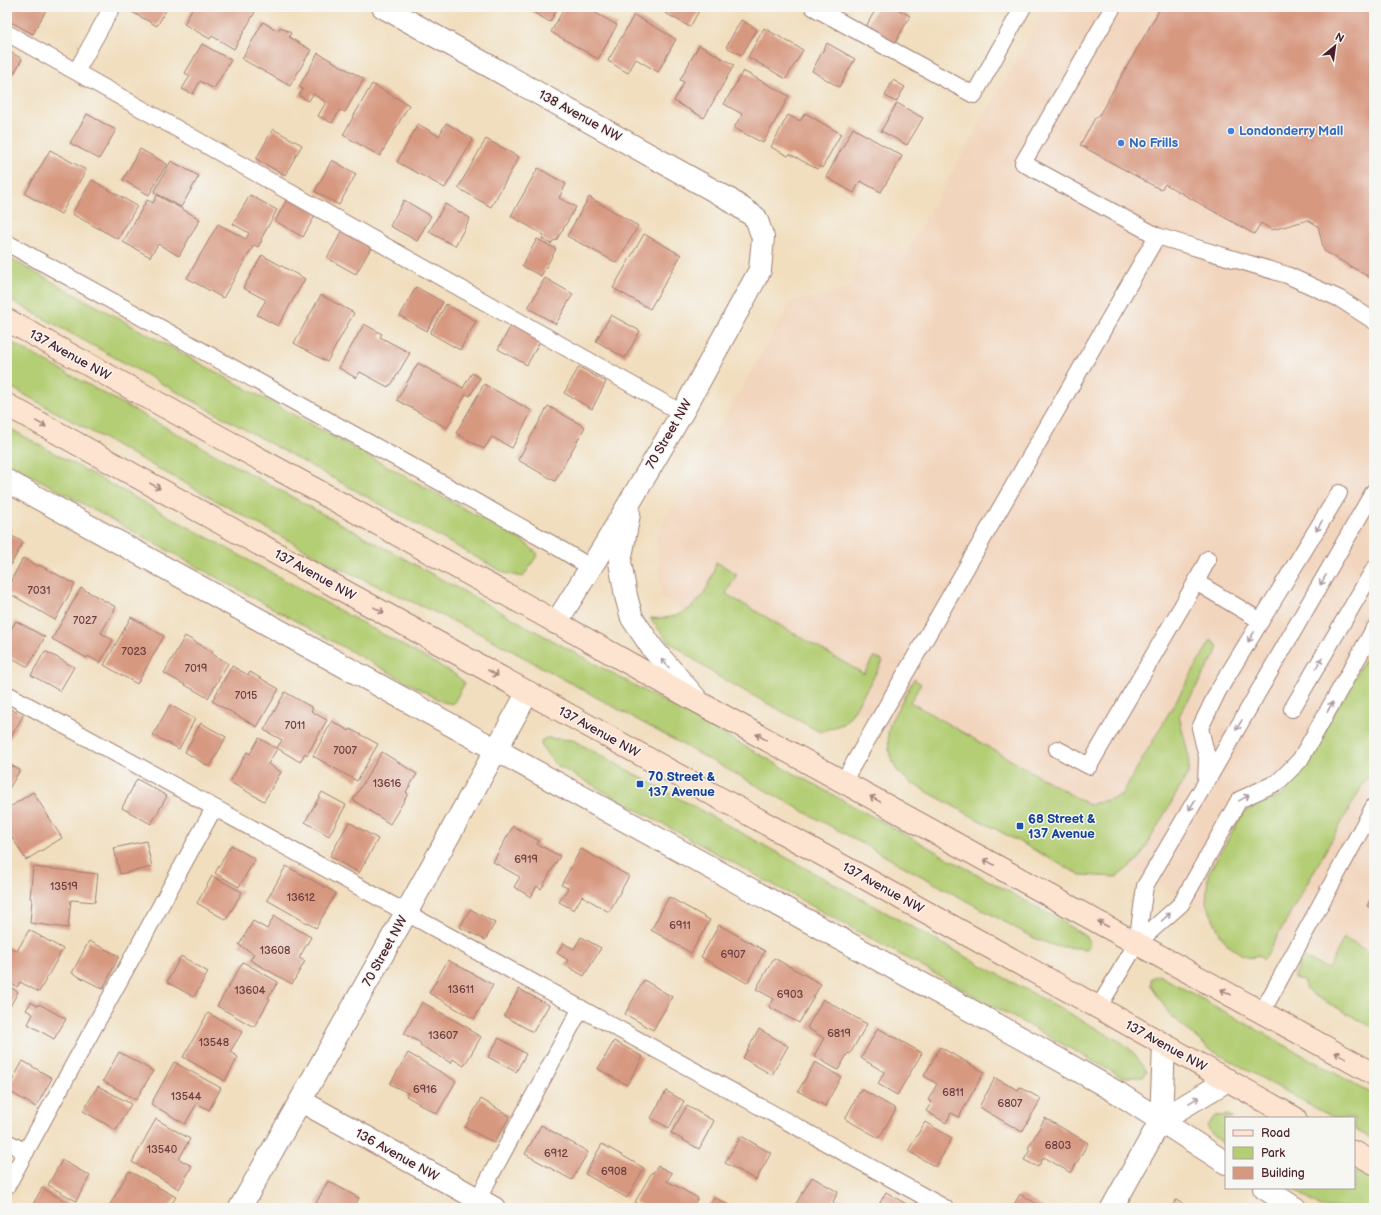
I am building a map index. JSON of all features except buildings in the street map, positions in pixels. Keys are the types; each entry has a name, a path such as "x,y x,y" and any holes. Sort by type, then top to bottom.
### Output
{"main road":[{"name":"137 Avenue NW","path":"7,320 1374,1074"},
{"name":"137 Avenue NW","path":"7,405 528,692 1293,1117"},
{"path":"1355,1153 1374,1163"}],"street":[{"name":"138 Avenue NW","path":"383,7 727,198 756,218 763,238"},
{"name":"70 Street NW","path":"556,623 682,413 760,270 763,238"},
{"path":"7,481 1118,1093 1225,1162"},
{"name":"137 Avenue NW","path":"631,499 620,562 626,596 632,618 653,649 700,703"},
{"name":"70 Street NW","path":"240,1208 528,692"},
{"path":"1112,1208 1161,1120 1164,1045"},
{"path":"1161,1120 1228,1080"},
{"name":"136 Avenue NW","path":"301,1101 482,1205"},
{"path":"1266,1189 1294,1208"}],"lane":[{"path":"76,72 112,7"},
{"path":"813,7 974,95 1023,7"},
{"path":"1112,7 1023,163 1157,236 1287,275 1340,299 1374,321"},
{"path":"7,33 682,413"},
{"path":"843,782 1157,236"},
{"path":"7,243 545,540 590,567"},
{"path":"1137,943 1144,886 1206,782 1374,490"},
{"path":"1206,782 1207,758 1200,728 1218,691 1339,493"},
{"path":"1057,749 1089,766 1208,559"},
{"path":"1292,709 1374,569"},
{"path":"1196,582 1261,621"},
{"path":"1098,1008 1137,943 1181,904 1239,800 1278,782 1300,760 1374,629"},
{"path":"7,694 945,1208"},
{"path":"1262,1012 1374,806"},
{"path":"7,1186 214,808"},
{"path":"482,1205 581,1008"},
{"path":"7,1142 26,1152"}],"shaded area":[{"path":"1047,7 1374,7 1374,1008 662,599 656,537 792,301 830,294 853,286 858,244 880,255 887,240 907,251"}],"green space":[{"path":"7,257 523,541 538,554 523,577 505,573 7,298"},
{"path":"7,340 1053,916 1085,936 1090,943 1087,949 1055,946 1034,938 485,636 331,564 7,385"},
{"path":"7,427 453,673 465,683 453,704 443,702 7,462"},
{"path":"716,562 737,574 726,594 864,674 874,656 883,661 852,714 843,724 820,732 717,676 667,640 650,618 675,616 686,611 695,604 708,586"},
{"path":"1211,640 1218,646 1215,655 1179,716 1189,758 1188,773 1139,859 1117,877 1080,875 911,783 897,771 889,752 888,732 891,721 914,679 921,684 910,702 1089,805 1121,796"},
{"path":"1365,659 1374,664 1374,765 1264,960 1258,955 1250,958 1229,946 1221,936 1206,903 1208,874 1243,813 1260,804 1281,796 1292,784"},
{"path":"546,738 573,740 1121,1042 1132,1051 1147,1071 1143,1077 1122,1077 556,765 542,748 541,741"},
{"path":"1344,938 1374,955 1374,1028 1310,993 1306,989 1303,980 1293,978 1302,957 1328,969"},
{"path":"1159,975 1374,1095 1374,1140 1355,1130 1355,1117 1332,1117 1209,1049 1170,1015 1151,986 1151,978"},
{"path":"1228,1115 1231,1117 1225,1117 1225,1144 1214,1137 1207,1126 1215,1116"},
{"path":"1355,1171 1374,1181 1374,1208 1322,1208 1293,1189 1355,1189"}],"place":[{"name":"Londonderry Mall","path":"1231,131"},
{"name":"No Frills","path":"1121,143"},
{"name":"70 Street & 137 Avenue","path":"640,784"},
{"name":"68 Street & 137 Avenue","path":"1020,826"}]}
